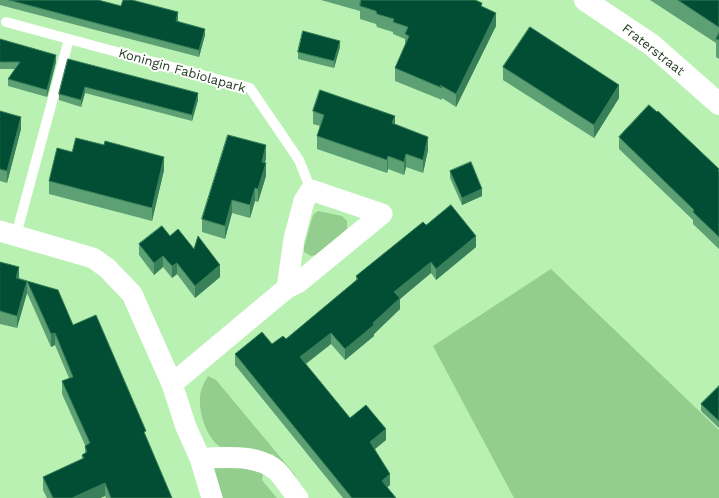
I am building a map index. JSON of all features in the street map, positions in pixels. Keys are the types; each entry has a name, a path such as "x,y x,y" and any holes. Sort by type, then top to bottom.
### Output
{"street":[{"name":"Fraterstraat","path":"585,0 652,45 719,104"},
{"path":"172,384 287,288 299,282 382,214 311,190 304,201 296,231 287,288"},
{"path":"8,233 93,258 107,268 132,294 172,384 186,427 200,458 212,498"},
{"path":"200,458 245,458 264,463 277,472 298,498"}],"lane":[{"name":"Koningin Fabiolapark","path":"6,22 250,88 299,160 311,190"},
{"path":"8,233 69,39"}],"green space":[{"path":"318,211 342,216 347,221 347,229 316,255 311,256 304,252 304,247 313,215"},
{"path":"551,269 719,430 719,498 514,498 433,346"},
{"path":"208,376 216,380 296,476 293,478 273,454 229,451 218,445 213,440 203,420 200,405 201,390"},
{"path":"220,463 263,473 262,480 277,498 223,498 213,475 214,466"}],"building":[{"path":"9,0 98,0 121,6 123,0 132,0 178,12 176,21 205,29 199,50"},
{"path":"361,0 475,0 482,3 481,6 496,13 456,94 440,85 442,88 395,68 409,36 405,34 408,27 393,22 394,19 377,14 376,11 360,6"},
{"path":"678,0 719,0 719,27"},
{"path":"530,27 619,85 594,125 503,67"},
{"path":"303,31 340,41 334,61 298,52"},
{"path":"719,33 719,40 716,39"},
{"path":"0,39 56,55 47,90 8,79 20,62 0,62"},
{"path":"68,59 198,93 192,115 85,87 81,100 59,94"},
{"path":"320,90 395,116 392,123 428,137 423,160 406,154 404,162 388,156 387,160 317,136 324,115 313,111"},
{"path":"649,105 657,112 658,111 719,169 719,237 693,212 694,210 619,137"},
{"path":"0,111 21,117 7,171 0,169"},
{"path":"228,135 266,145 262,162 266,163 258,189 255,188 250,205 232,200 225,226 202,219"},
{"path":"76,138 104,145 105,141 164,157 152,208 49,181 57,148 72,152"},
{"path":"471,162 482,189 462,198 450,171"},
{"path":"451,205 476,236 436,269 431,262 394,292 400,298 373,323 374,325 345,349 331,333 300,357 350,418 366,405 386,429 370,442 390,474 382,481 396,498 352,498 235,354 262,332 272,344 283,336 286,339 358,279 356,276 423,222 426,225"},
{"path":"162,226 170,236 178,229 194,249 198,236 220,265 195,286 177,263 172,266 163,256 154,263 139,244"},
{"path":"0,262 19,267 16,278 27,281 17,316 0,311"},
{"path":"27,281 58,290 73,325 96,315 146,431 144,432 172,498 111,498 105,483 72,498 53,498 43,477 84,458 82,455 87,452 85,446 90,443 62,381 73,377 55,333 51,334"},
{"path":"719,386 719,421 701,404"}]}
